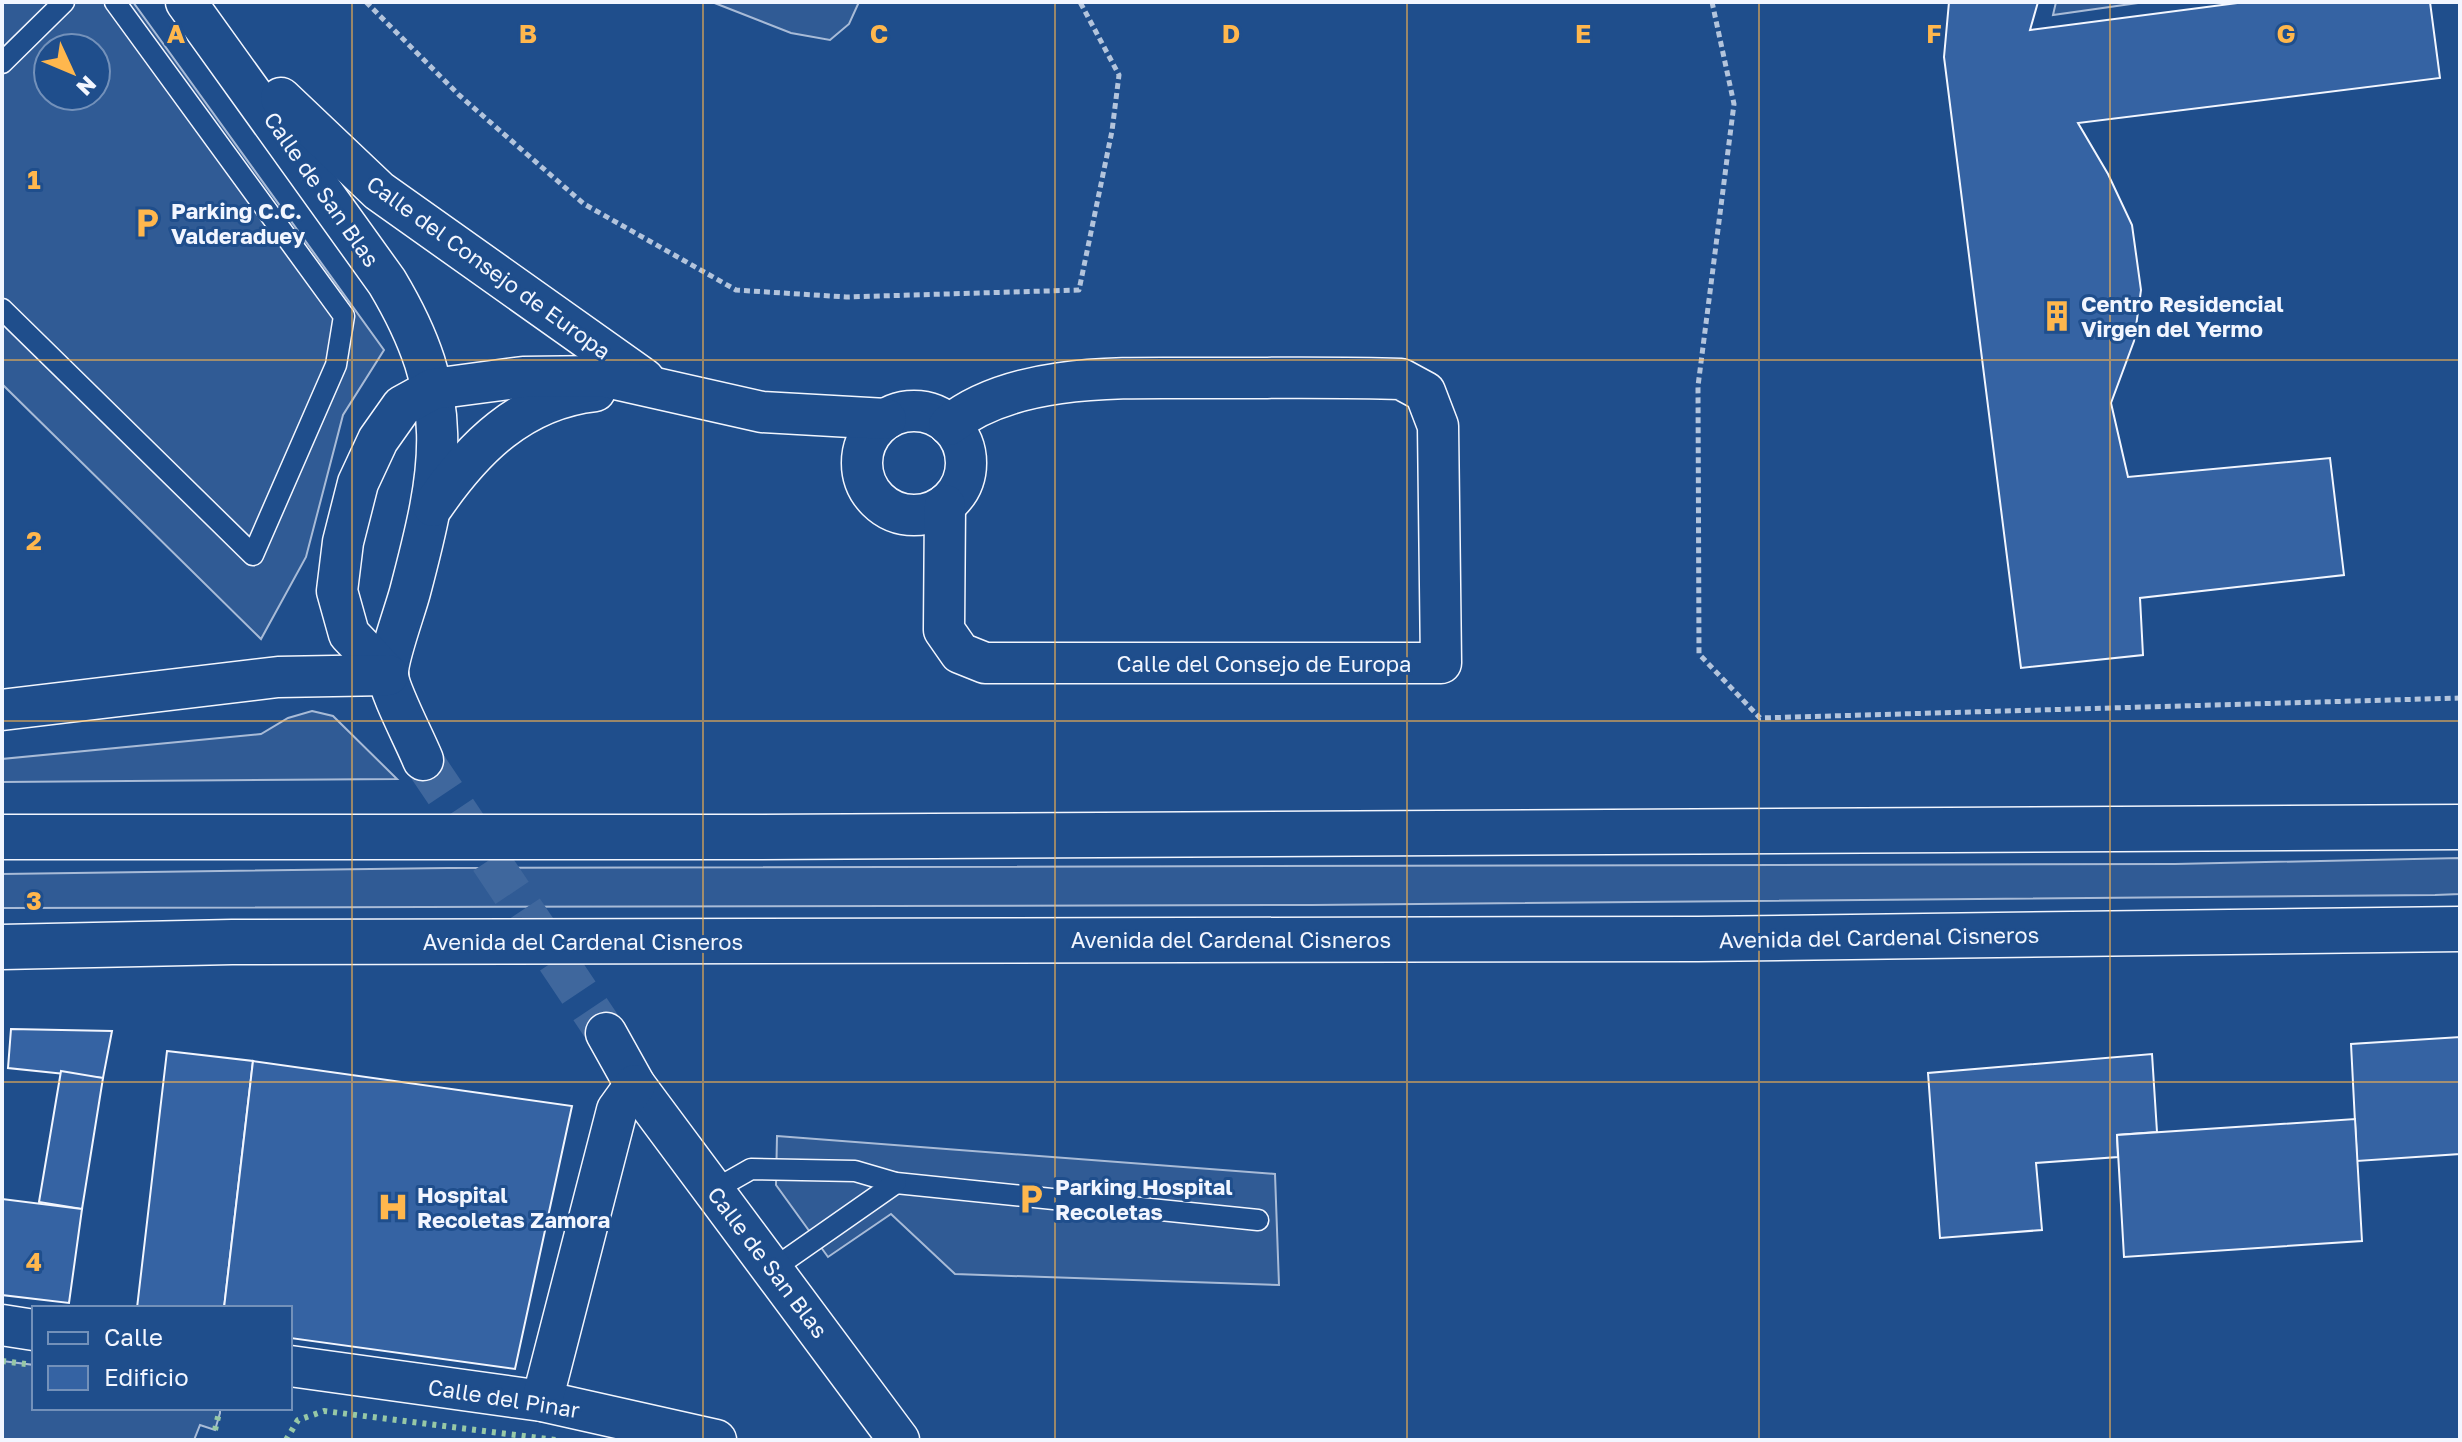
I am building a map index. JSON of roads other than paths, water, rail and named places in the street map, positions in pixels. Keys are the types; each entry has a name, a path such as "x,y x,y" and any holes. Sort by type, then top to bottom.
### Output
{"highway":[{"path":"2,837 760,837 2460,827"},
{"name":"Avenida del Cardenal Cisneros","path":"2,947 248,942 1730,939 2460,929"}],"street":[{"name":"Calle del Consejo de Europa","path":"190,6 379,191 651,384"},
{"name":"Calle de San Blas","path":"190,6 387,282 409,319 433,389 438,441 433,506 388,675"},
{"name":"Calle del Consejo de Europa","path":"433,389 539,377 602,376 651,384 674,393 762,412 886,419"},
{"name":"Calle del Consejo de Europa","path":"945,505 944,630 960,653 985,663 1441,663 1438,426 1425,392 1401,379 1072,381 967,410 949,425"},
{"name":"Calle del Consejo de Europa","path":"433,506 460,466 491,435 527,413 570,393 651,384"},
{"path":"423,760 388,675 349,634 337,591 343,542 358,483 378,440 402,406 433,389"},
{"path":"919,410 937,415 949,425 957,432 967,459 965,477 945,505 929,513 905,514 880,503 869,489 862,472 863,453 869,435 886,419 919,410"},
{"path":"2,710 278,677 388,675"},
{"name":"Calle de San Blas","path":"606,1033 635,1085 899,1440"},
{"path":"542,1401 617,1110 635,1085"},
{"path":"2,1325 32,1330"},
{"name":"Calle del Pinar","path":"292,1366 542,1401 716,1440"}],"lane":[{"path":"2,63 64,2"},
{"path":"2,309 253,555 336,365 344,316 115,2"},
{"path":"714,1190 751,1169 855,1171 896,1183 1258,1220"},
{"path":"773,1269 896,1183"}],"tunnel":[{"path":"423,760 606,1033"}],"place":[{"name":"Parking C.C. Valderaduey","path":"147,223"},
{"name":"Centro Residencial Virgen del Yermo","path":"2057,316"},
{"name":"Parking Hospital Recoletas","path":"1031,1199"},
{"name":"Hospital Recoletas Zamora","path":"393,1207"}]}
